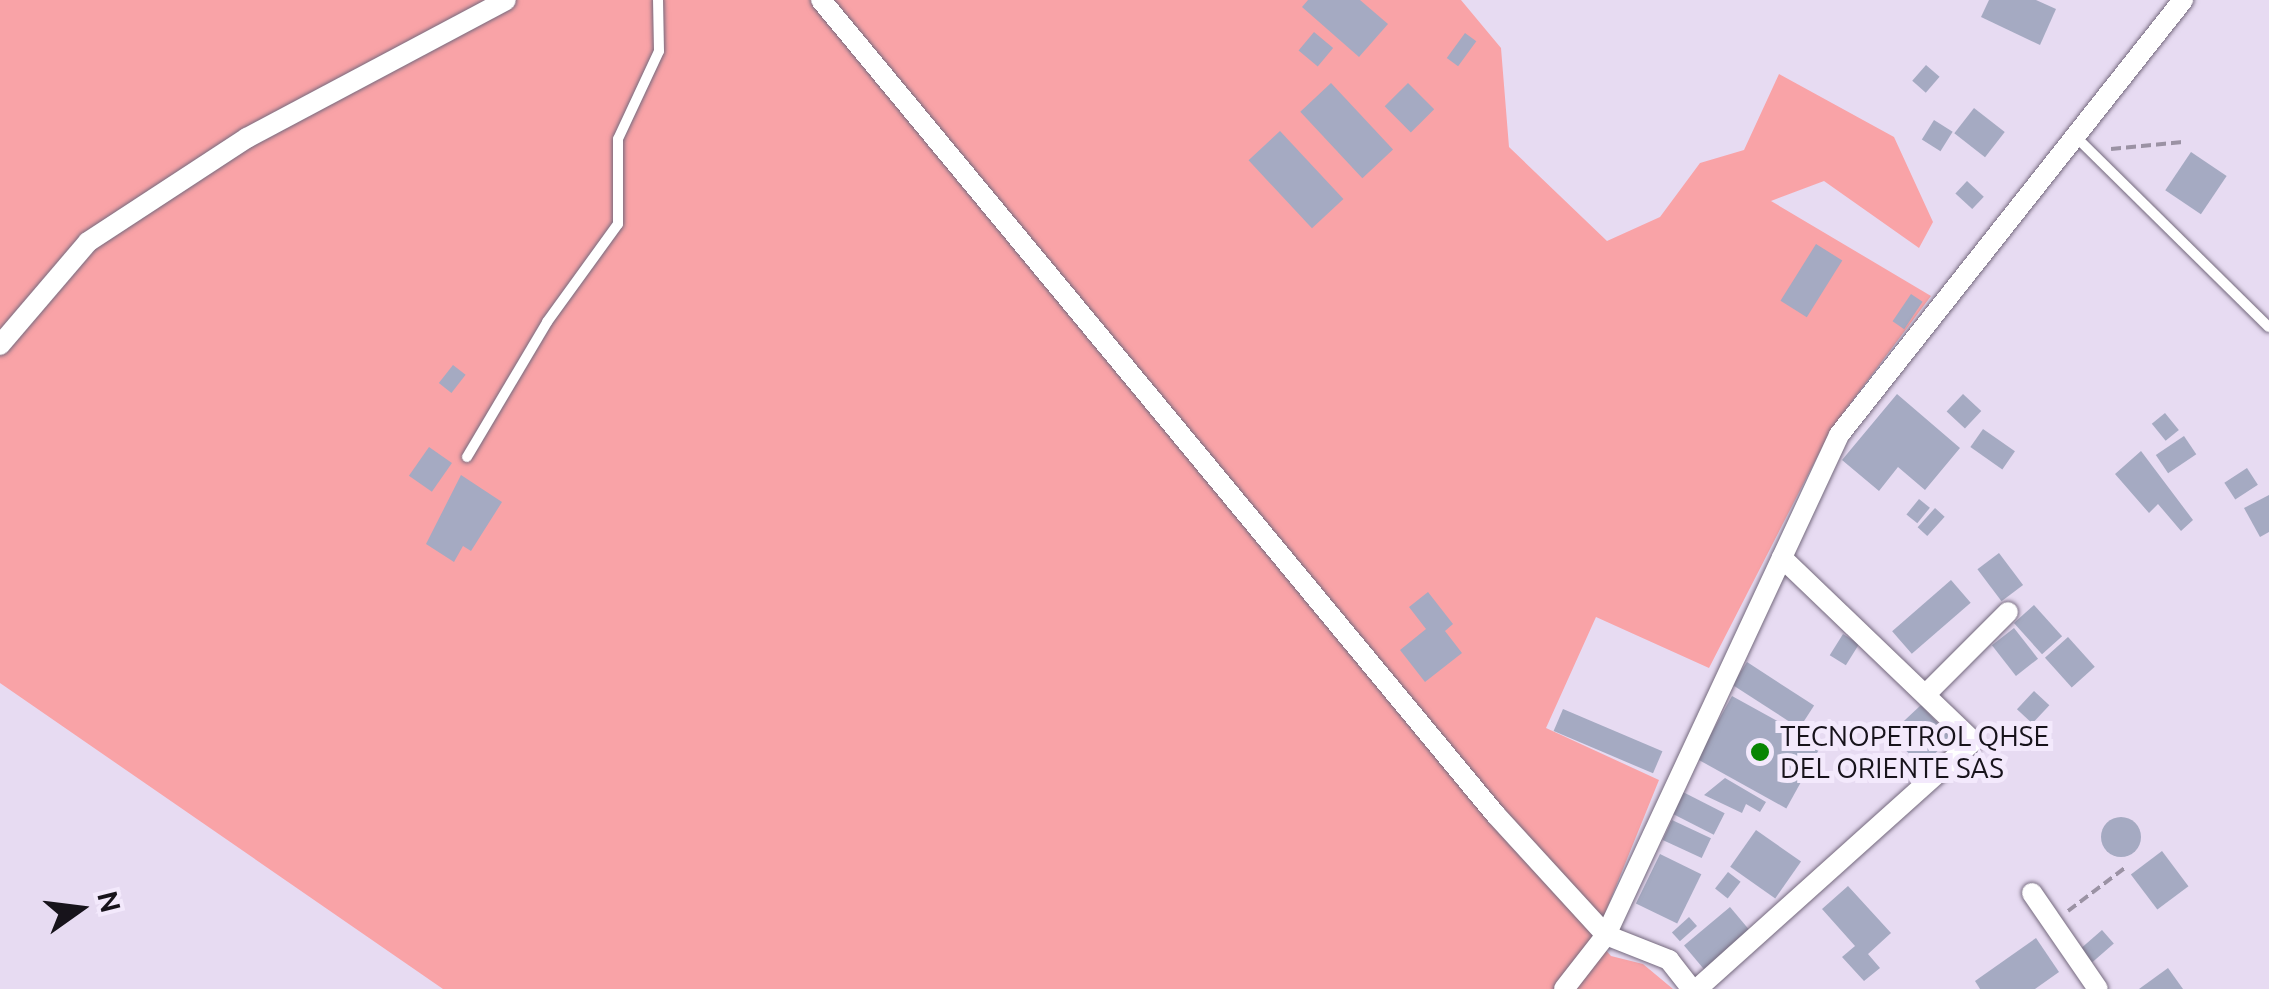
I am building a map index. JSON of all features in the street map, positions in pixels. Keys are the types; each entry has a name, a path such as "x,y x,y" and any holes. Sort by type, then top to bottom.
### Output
{"street":[{"path":"0,345 88,242 247,138 506,0"},
{"path":"821,0 1496,816 1606,935 1669,960 1694,989 1972,741 1928,692 1782,558"},
{"path":"1564,989 1606,935 1839,435 2183,0"},
{"path":"1928,692 2008,612"},
{"path":"2032,893 2098,989"}],"lane":[{"path":"467,457 548,322 618,224 618,138 659,51 658,0"},
{"path":"2074,135 2269,327"}],"path":[{"path":"2091,152 2183,142"},
{"path":"2052,923 2126,867"}],"shaded area":[{"path":"0,0 1461,0 1501,48 1509,147 1607,241 1660,217 1700,163 1744,150 1779,74 1894,137 1933,222 1919,248 1824,181 1771,201 1931,296 1832,428 1709,668 1596,617 1546,728 1659,780 1595,938 1611,956 1643,964 1673,989 443,989 0,683"}],"building":[{"path":"1308,0 1360,0 1388,24 1359,57 1302,7"},
{"path":"1989,0 2036,0 2056,9 2040,45 1981,17"},
{"path":"1314,32 1333,48 1318,66 1299,50"},
{"path":"1465,33 1476,41 1458,66 1447,58"},
{"path":"1926,65 1940,77 1926,93 1912,81"},
{"path":"1331,83 1393,150 1362,178 1300,112"},
{"path":"1408,83 1434,109 1411,132 1385,106"},
{"path":"1974,108 2005,132 1985,157 1954,133"},
{"path":"1934,120 1953,132 1940,151 1922,140"},
{"path":"1280,131 1343,199 1312,228 1249,160"},
{"path":"2191,152 2227,176 2201,214 2165,190"},
{"path":"1967,181 1984,197 1972,209 1955,193"},
{"path":"1816,244 1842,260 1807,317 1780,301"},
{"path":"1911,294 1923,302 1904,329 1893,321"},
{"path":"453,365 466,375 451,393 439,383"},
{"path":"1897,394 1960,448 1925,490 1898,467 1879,491 1842,460"},
{"path":"1963,394 1981,411 1965,429 1947,412"},
{"path":"2165,413 2179,430 2166,441 2152,424"},
{"path":"1983,429 2015,451 2002,469 1970,447"},
{"path":"2184,436 2196,454 2168,473 2156,455"},
{"path":"429,447 452,463 432,492 409,476"},
{"path":"2141,451 2193,520 2181,531 2158,504 2149,513 2115,474"},
{"path":"2247,468 2258,485 2235,499 2224,483"},
{"path":"461,475 502,502 471,551 463,546 454,562 426,544"},
{"path":"2269,495 2269,532 2260,537 2244,508"},
{"path":"1919,499 1930,508 1917,523 1906,515"},
{"path":"1935,508 1945,517 1927,536 1918,527"},
{"path":"1999,553 2023,585 2002,601 1977,569"},
{"path":"1951,580 1971,603 1912,654 1892,631"},
{"path":"1428,592 1453,624 1445,631 1462,653 1425,682 1400,650 1426,629 1409,607"},
{"path":"2034,605 2062,636 2042,654 2014,623"},
{"path":"2014,628 2038,659 2016,676 1992,645"},
{"path":"1843,634 1859,644 1846,665 1830,655"},
{"path":"2068,637 2095,667 2072,687 2045,658"},
{"path":"1747,662 1814,706 1799,728 1732,685"},
{"path":"2034,691 2049,705 2032,724 2017,709"},
{"name":"TECNOPETROL QHSE DEL ORIENTE SAS","path":"1732,696 1821,745 1786,808 1697,759"},
{"path":"1921,705 1952,738 1921,767 1890,734"},
{"path":"1563,709 1662,751 1653,773 1554,731"},
{"path":"1725,778 1766,802 1760,812 1746,804 1742,813 1704,795"},
{"path":"1681,791 1725,813 1714,835 1670,812"},
{"path":"2121,817 2135,823 2141,837 2135,851 2121,857 2107,851 2101,837 2107,823"},
{"path":"1672,820 1711,838 1702,858 1663,840"},
{"path":"1756,830 1801,862 1775,898 1730,867"},
{"path":"2162,851 2188,886 2157,910 2131,874"},
{"path":"1660,854 1701,874 1677,924 1636,903"},
{"path":"1728,872 1741,882 1728,898 1715,889"},
{"path":"1848,886 1891,933 1868,954 1880,968 1864,981 1842,957 1855,946 1822,909"},
{"path":"1730,907 1752,933 1706,972 1684,946"},
{"path":"1689,917 1697,926 1680,941 1672,932"},
{"path":"2102,930 2114,944 2085,969 2073,955"},
{"path":"2036,938 2059,972 2035,989 1980,989 1975,981"},
{"path":"2168,968 2183,989 2139,989"}],"place":[{"name":"TECNOPETROL QHSE DEL ORIENTE SAS","path":"1760,752"}]}
